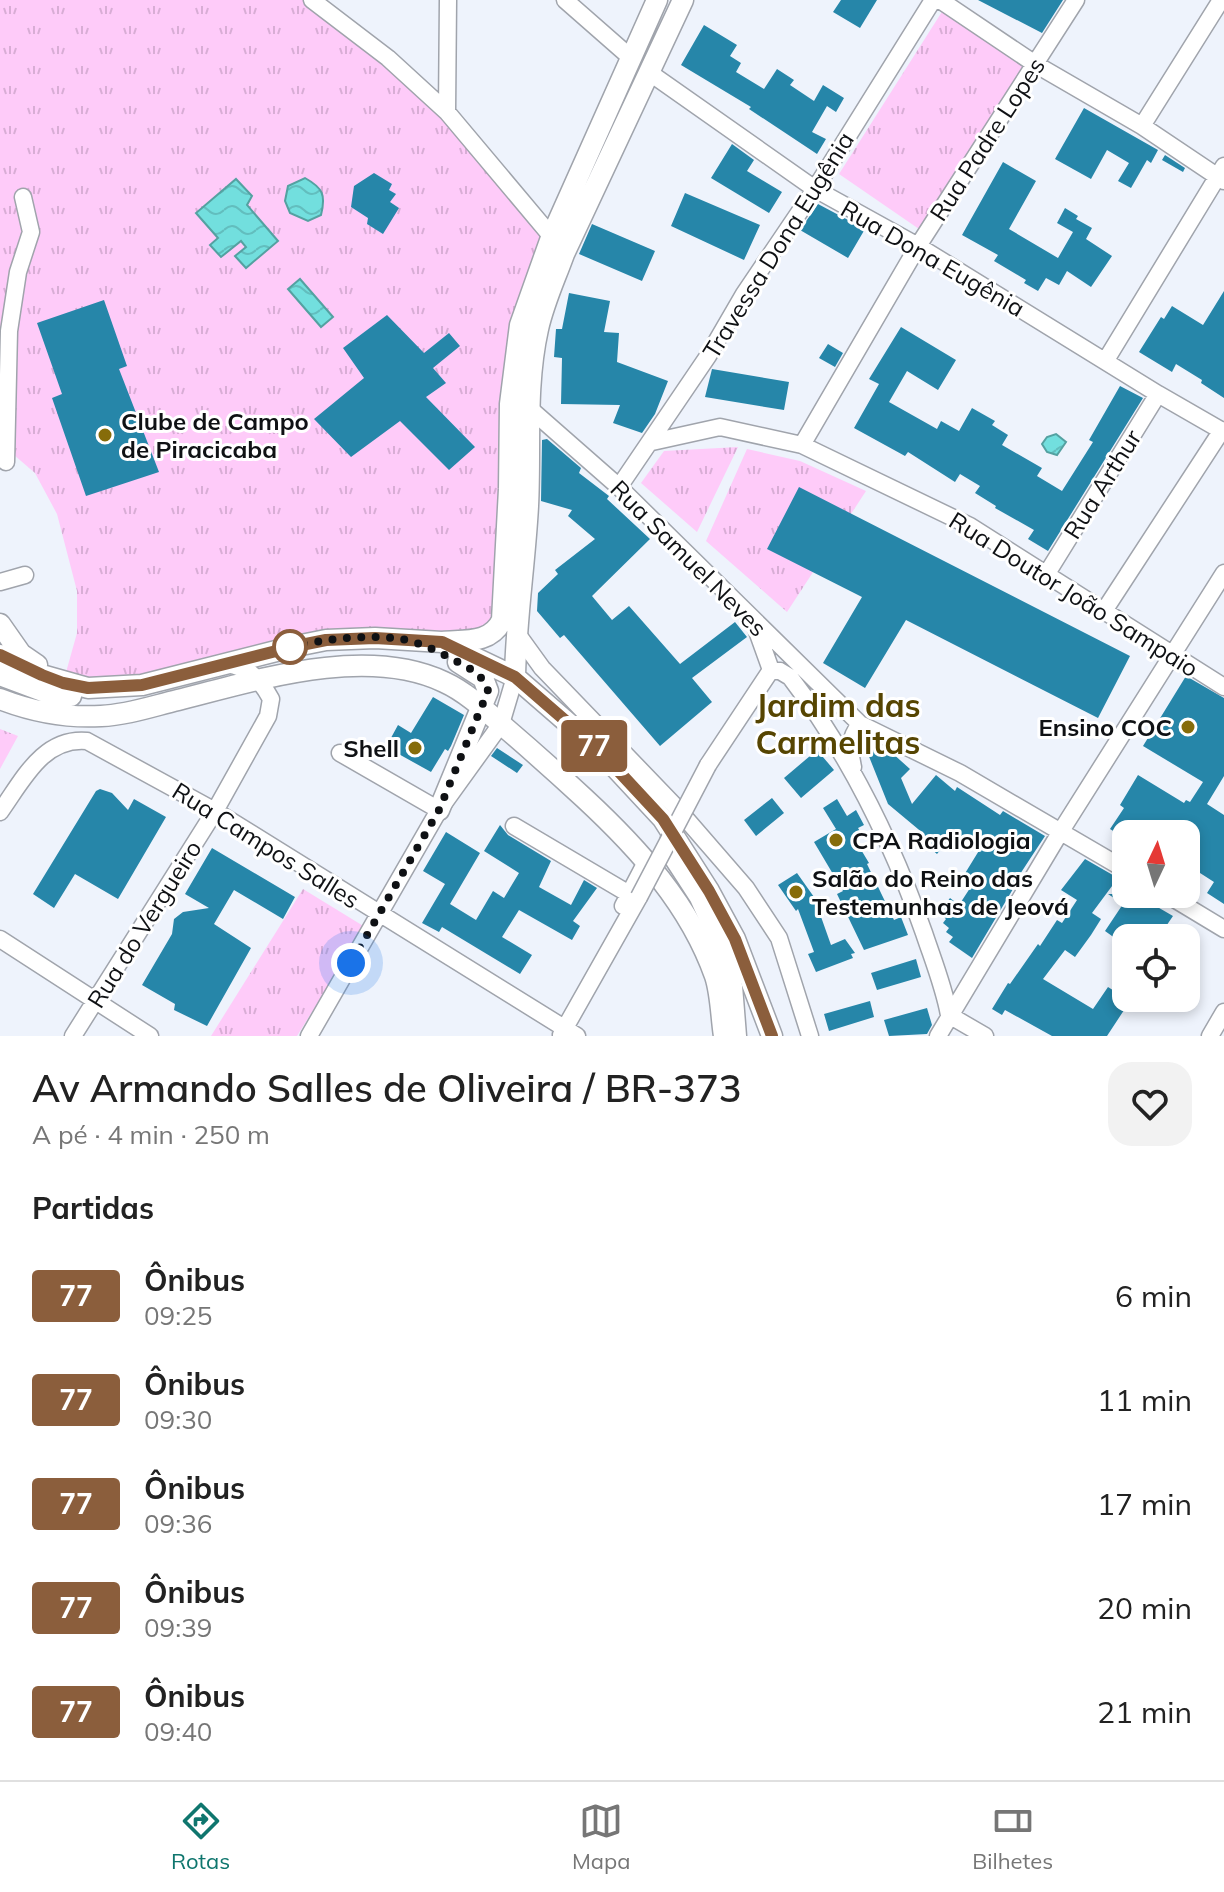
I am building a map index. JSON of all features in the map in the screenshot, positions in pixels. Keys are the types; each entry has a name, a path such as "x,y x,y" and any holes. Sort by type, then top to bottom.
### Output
{"main road":[{"path":"515,677 516,632 528,507 520,406 520,325 552,235 657,0"},
{"path":"0,675 45,692 74,696 106,695 221,663 326,640 442,642 487,637 497,632 502,620 509,489 520,406 547,295 683,0"},
{"path":"644,26 640,46 650,73"},
{"path":"0,624 21,654 63,683"},
{"path":"403,640 444,655 483,678 488,691 439,810"},
{"path":"442,642 515,677 598,749 663,819 709,891 735,939 772,1036"},
{"path":"0,655 63,683 88,688 142,685"},
{"path":"0,699 31,709 99,716 143,709 259,679 331,668 393,668 445,682 482,707 637,849 685,914 715,978 724,1036"},
{"path":"598,749 643,773"}],"street":[{"path":"312,0 388,58 447,112 552,235 564,254"},
{"path":"447,112 448,0"},
{"path":"565,0 630,57"},
{"name":"Travessa Dona Eugênia","path":"619,487 708,356 744,294 815,189 933,0"},
{"path":"940,0 1035,64 1222,175 1106,360"},
{"name":"Rua Padre Lopes","path":"802,445 918,246 1076,0"},
{"path":"1142,126 1221,0"},
{"name":"Rua Dona Eugênia","path":"650,73 815,189 918,246 1223,431"},
{"path":"3,462 9,331 18,272 31,232 23,197"},
{"name":"Rua Arthur","path":"1046,575 1158,394"},
{"name":"Rua Samuel Neves","path":"520,406 619,487 860,724 960,773 1112,862"},
{"name":"Rua Doutor João Sampaio","path":"652,442 720,427 802,445 970,526 1224,687"},
{"path":"1104,611 1223,431"},
{"path":"938,1036 1061,831 1224,573"},
{"path":"0,582 25,575"},
{"path":"579,983 669,838 708,765 771,670 765,648 751,619"},
{"path":"516,632 542,668 643,773 746,888 779,938 810,1036"},
{"path":"221,663 248,671 259,679"},
{"name":"Rua Samuel Neves","path":"771,670 790,677 855,774 906,881 945,993 949,1015"},
{"path":"309,1036 439,810 501,724 515,677"},
{"name":"Rua do Vergueiro","path":"73,1036 215,811 268,716 271,699 259,679"},
{"path":"855,774 850,744 860,724"},
{"name":"Rua Campos Salles","path":"2,807 50,748 74,740 87,741 215,811 567,1033"},
{"path":"340,753 439,810"},
{"path":"514,826 634,896"},
{"path":"669,838 674,861 698,898 727,962 734,986 738,1036"},
{"path":"567,1033 634,896 646,862"},
{"path":"1189,908 1224,929"},
{"path":"0,939 150,1036"},
{"path":"1210,1036 1224,1012"},
{"path":"949,1015 985,1036"}],"green space":[{"name":"Clube de Campo de Piracicaba","path":"0,0 312,0 388,58 552,235 497,632 375,638 142,685 63,683 77,633 77,591 57,514 35,473 14,455 0,456"},
{"path":"945,7 1028,64 919,229 839,174"},
{"path":"738,447 697,532 641,483 664,451"},
{"path":"747,449 800,461 866,491 787,612 706,541"},
{"path":"0,729 18,736 0,769"},
{"path":"303,889 365,927 297,1036 211,1036"}],"water":[{"path":"305,178 316,185 323,197 321,215 308,221 290,213 285,201 288,186"},
{"path":"236,179 252,196 247,205 278,241 246,268 235,256 246,247 241,241 221,257 210,245 218,238 196,213"},
{"path":"300,279 333,317 321,327 288,289"},
{"path":"1056,434 1066,442 1057,455 1047,452 1042,444 1047,437"}],"building":[{"path":"841,0 877,0 860,28 833,12"},
{"path":"978,0 1063,0 1042,33"},
{"path":"704,25 737,45 730,56 741,63 736,72 764,89 777,69 794,80 790,85 814,101 823,85 844,98 836,112 827,106 812,132 826,139 817,154 749,109 751,107 681,65"},
{"path":"1084,108 1158,150 1151,163 1147,160 1131,188 1118,181 1129,163 1107,150 1091,179 1055,159"},
{"path":"732,144 754,160 747,171 782,192 769,213 711,178"},
{"path":"1165,155 1185,168 1183,172 1162,160"},
{"path":"1003,162 1036,181 1009,229 1058,258 1073,232 1057,223 1065,208 1092,228 1086,239 1112,256 1091,287 1067,271 1059,285 1046,278 1038,291 994,261 998,255 962,235"},
{"path":"374,173 392,184 389,190 396,194 390,202 399,208 383,234 367,224 368,218 351,207 354,186"},
{"path":"685,193 760,225 744,260 671,226"},
{"path":"818,204 865,229 848,258 800,230"},
{"path":"592,224 655,251 642,281 579,254"},
{"path":"1224,291 1224,398 1176,364 1172,372 1139,352 1161,317 1164,319 1172,306 1203,325"},
{"path":"569,293 610,301 604,332 619,333 617,362 668,381 655,414 642,433 613,423 620,405 561,404 562,358 554,357 556,329 562,329"},
{"name":"Clube de Campo de Piracicaba","path":"104,300 127,366 119,369 159,472 86,496 52,398 62,394 37,323"},
{"path":"387,315 424,353 449,333 460,346 433,368 446,383 426,397 475,447 449,470 400,421 351,457 314,419 364,378 343,348"},
{"path":"901,327 956,360 938,390 907,371 889,402 937,429 941,421 959,431 972,408 995,421 992,425 1008,435 1002,445 1042,468 1037,476 1062,491 1093,442 1089,440 1120,386 1143,398 1048,551 1028,539 1034,530 975,493 980,486 960,474 955,482 908,452 905,456 854,428 879,384 869,379"},
{"path":"828,344 843,353 835,367 819,358"},
{"path":"712,369 789,382 784,410 705,397"},
{"path":"547,439 581,468 579,473 609,496 607,499 650,539 592,596 612,620 629,606 680,664 735,622 747,637 692,678 712,702 660,746 564,635 560,638 537,611 538,593 558,574 555,570 595,539 568,516 572,510 541,501 542,440"},
{"path":"799,487 1130,656 1098,718 906,620 865,688 823,663 862,597 767,549"},
{"path":"1186,676 1224,698 1224,776 1207,804 1224,815 1224,904 1207,893 1214,882 1200,873 1200,820 1116,820 1124,808 1120,805 1138,775 1184,803 1186,800 1190,802 1203,782 1143,746"},
{"path":"433,697 464,715 451,746 448,751 445,749 431,772 386,747 398,725 411,733"},
{"path":"877,745 891,752 910,769 901,778 912,804 936,775 955,791 957,787 1000,815 1003,811 1045,836 1011,888 972,958 949,942 953,937 946,932 949,928 943,923 946,919 939,913 950,898 959,905 974,882 964,875 980,849 954,833 937,854 920,839 924,834 888,804 868,754"},
{"path":"497,748 523,765 517,773 491,756"},
{"path":"817,750 834,770 801,798 784,778"},
{"path":"100,789 112,793 128,810 134,799 166,817 118,899 75,874 54,908 33,894"},
{"path":"772,798 784,813 756,836 744,820"},
{"path":"837,799 847,816 856,810 864,825 858,828 861,833 854,838 869,863 894,920 901,917 908,935 864,950 837,894 843,891 814,842 836,829 823,808"},
{"path":"500,825 508,835 551,861 539,887 571,905 584,880 597,888 573,921 580,926 572,940 519,910 502,937 532,955 520,974 442,927 439,932 422,923 445,884 423,871 446,832 480,853 450,904 476,920 493,891 504,898 519,873 484,851"},
{"path":"212,848 295,897 283,919 234,890 214,924 251,948 207,1026 174,1010 175,1004 142,985 172,934 174,919 183,912 209,908 185,894"},
{"path":"1085,859 1112,875 1112,886 1092,913 1101,919 1091,935 1075,957 1065,950 1043,979 1093,1009 1108,987 1112,990 1112,1012 1123,1012 1107,1036 1052,1036 1005,1010 1002,1015 992,1009 1038,944 1040,946 1057,920 1062,923 1077,900 1061,890"},
{"path":"797,873 814,897 831,945 845,939 855,953 851,954 853,958 816,972 808,954 814,952 798,909 796,911 778,885"},
{"path":"1120,908 1159,908 1173,916 1168,924 1112,924 1112,936 1105,931"},
{"path":"916,959 921,977 877,990 871,973"},
{"path":"870,1001 874,1017 829,1031 824,1014"},
{"path":"927,1008 932,1025 927,1034 889,1036 884,1020"}],"bus line":[{"name":"77","path":"0,655 63,683 88,688 142,685 221,663 326,640 375,638 442,642 515,677 598,749 663,819 709,891 735,939 772,1036"}],"place":[{"name":"Clube de Campo de Piracicaba","path":"105,435"},
{"name":"Ensino COC","path":"1188,727"},
{"name":"Shell","path":"415,748"},
{"name":"CPA Radiologia","path":"836,840"},
{"name":"Salão do Reino das Testemunhas de Jeová","path":"796,892"}],"district":[{"name":"Jardim das Carmelitas","path":"838,724"}],"route":[{"path":"290,647 326,640 403,640 466,667 483,678 488,691 439,810 351,963"}]}
